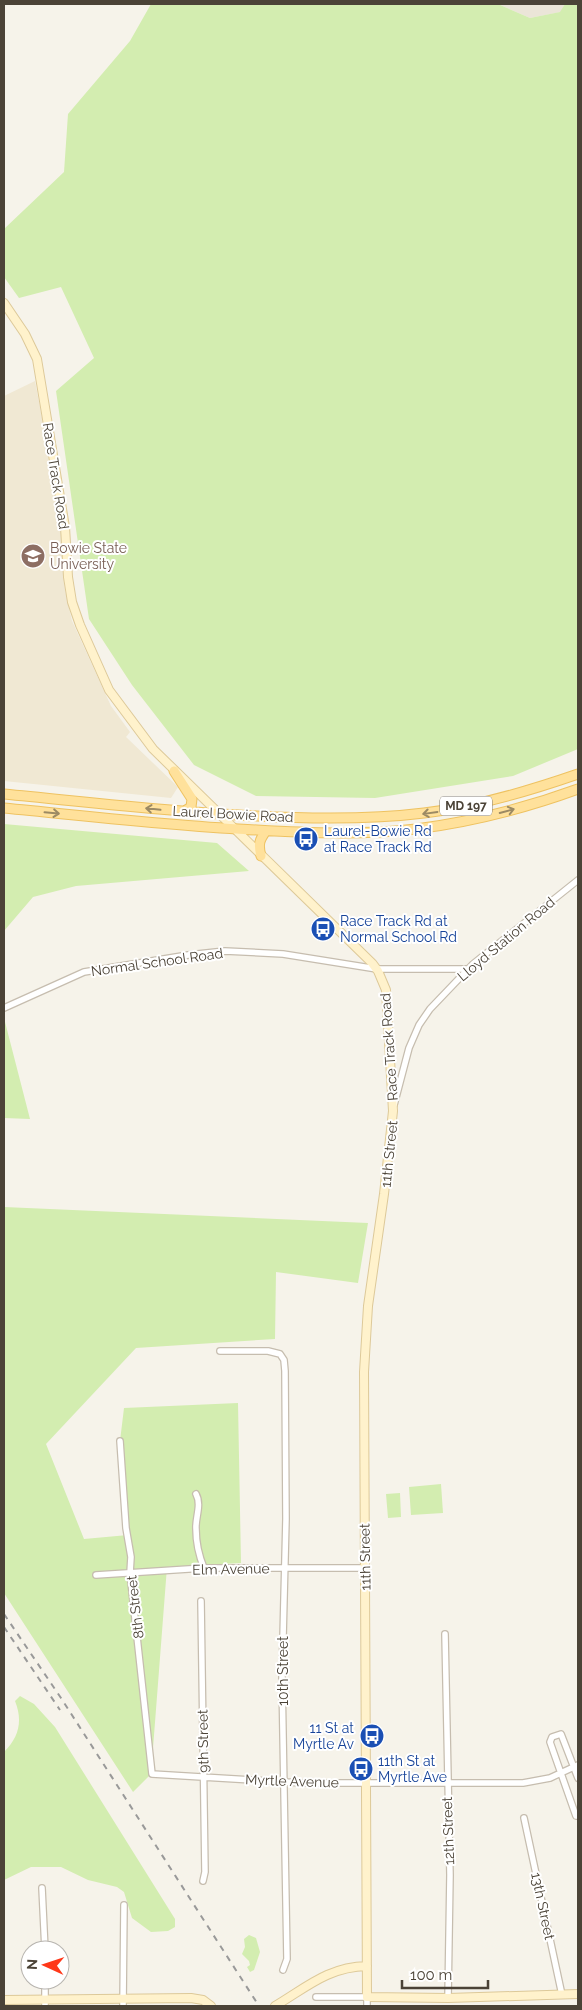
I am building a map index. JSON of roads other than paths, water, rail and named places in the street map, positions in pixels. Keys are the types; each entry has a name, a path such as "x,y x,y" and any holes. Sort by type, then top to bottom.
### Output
{"main road":[{"name":"Race Track Road","path":"4,304 24,334 37,359 65,527 68,577 72,602 80,625 109,690 142,737 174,771 377,969 386,990 393,1110"},
{"path":"174,771 192,799 191,807 183,812"},
{"name":"Laurel Bowie Road","path":"4,794 183,812 333,819 411,815 454,809 578,774"},
{"name":"Laurel Bowie Road","path":"4,808 233,829 360,832 417,829 500,813 578,789"},
{"path":"262,856 258,846 260,839 266,831"},
{"name":"11th Street","path":"367,1997 365,1342 393,1110"},
{"path":"275,2006 331,1972 349,1966 367,1966"},
{"path":"367,1997 448,1998 578,1994"},
{"path":"4,1998 45,2003 123,2002 195,1998 203,2000 211,2006"}],"street":[{"name":"Lloyd Station Road","path":"393,1110 409,1048 419,1025 430,1009 465,970 578,880"},
{"name":"Normal School Road","path":"4,1008 84,972 225,951 283,954 377,969 465,970"},
{"name":"10th Street","path":"220,1351 268,1351 280,1354 284,1360 285,1568 282,1685 287,1959 283,1970"},
{"name":"8th Street","path":"120,1441 126,1528 131,1557 130,1573 152,1774"},
{"path":"196,1494 199,1500 196,1527 197,1546 204,1568"},
{"name":"Elm Avenue","path":"96,1575 204,1568 365,1568"},
{"name":"9th Street","path":"202,1601 205,1872 203,1880"},
{"name":"12th Street","path":"445,1634 450,1875 448,1998"},
{"path":"578,1778 576,1766 561,1734 552,1737 550,1742 560,1774 576,1816 578,1816"},
{"name":"Myrtle Avenue","path":"152,1774 285,1782 534,1782 560,1774 576,1766"},
{"name":"13th Street","path":"524,1818 562,1995"},
{"path":"42,1888 45,1940"},
{"path":"123,2002 124,1904"},
{"path":"45,1990 45,2003"},
{"path":"316,1998 367,1997"},
{"name":"11th Street","path":"367,1997 367,2006"}],"railway":[{"path":"4,1614 61,1698 259,2006"},
{"path":"4,1627 60,1710"}],"place":[{"name":"Bowie State University","path":"33,556"},
{"name":"Laurel-Bowie Rd at Race Track Rd","path":"306,839"},
{"name":"Race Track Rd at Normal School Rd","path":"323,929"},
{"name":"11 St at Myrtle Av","path":"372,1736"},
{"name":"11th St at Myrtle Ave","path":"361,1769"}]}
